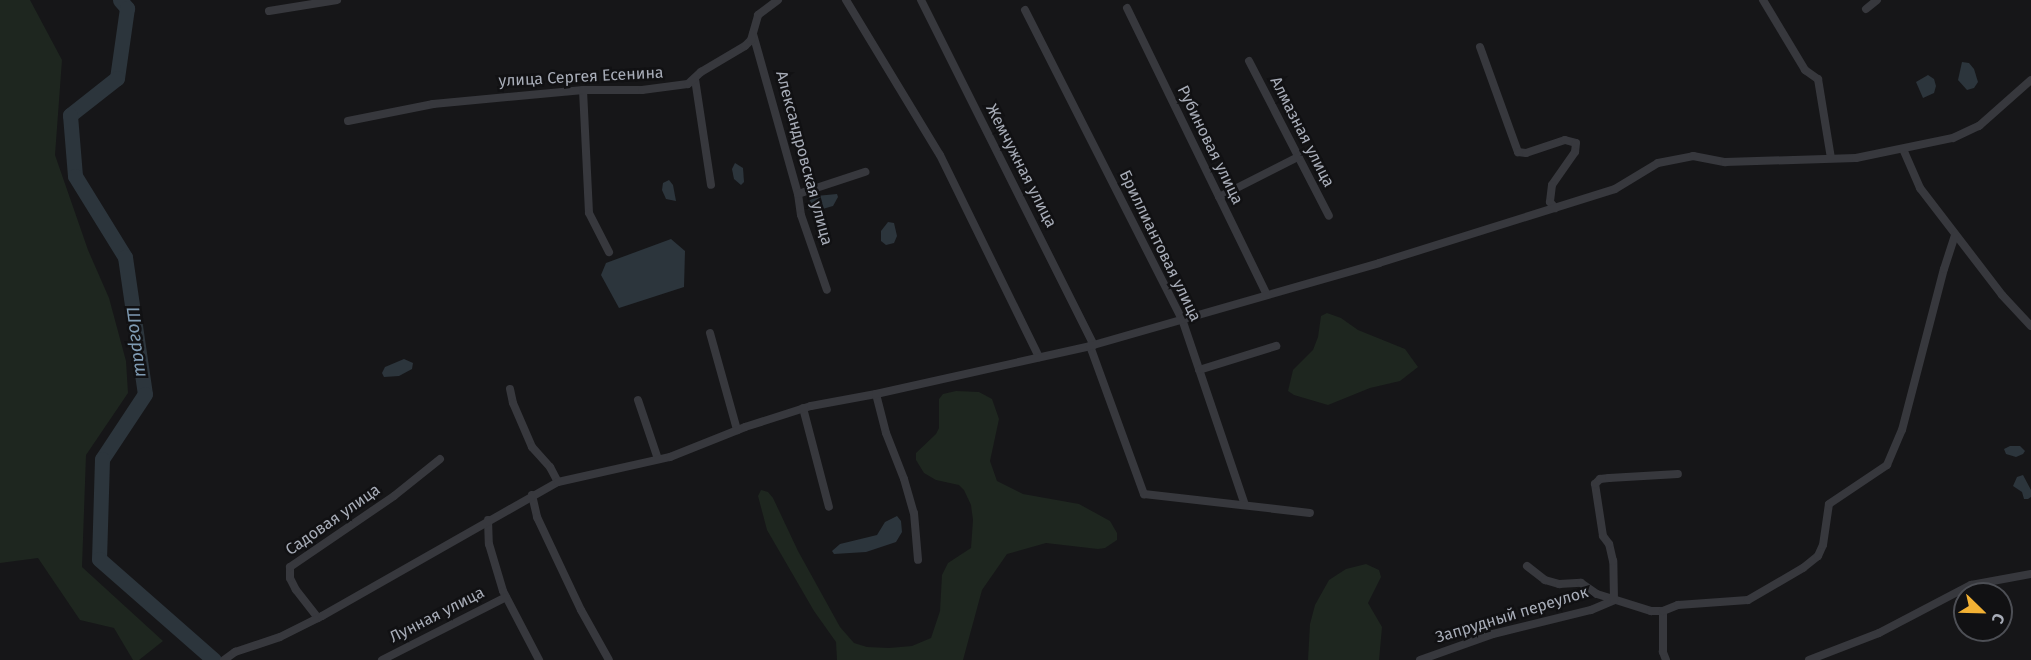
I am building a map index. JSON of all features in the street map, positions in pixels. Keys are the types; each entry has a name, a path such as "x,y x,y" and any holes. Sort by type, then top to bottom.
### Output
{"street":[{"path":"269,11 337,0"},
{"name":"улица Сергея Есенина","path":"348,121 432,104 583,90 670,87 688,84 701,72 745,46 753,33 758,15 778,0"},
{"path":"846,0 940,155 1039,357"},
{"name":"Жемчужная улица","path":"921,0 1092,346 1144,494 1310,513"},
{"path":"1763,0 1805,70 1818,79 1831,158"},
{"path":"1866,9 1877,0"},
{"name":"Рубиновая улица","path":"1126,8 1267,295"},
{"name":"Бриллиантовая улица","path":"1025,9 1182,319 1245,505"},
{"name":"Александровская улица","path":"753,33 798,194 801,215 827,290"},
{"path":"1480,47 1518,152 1526,153 1565,141 1576,143 1575,152 1552,186 1550,202 1555,208"},
{"name":"Алмазная улица","path":"1249,61 1329,216"},
{"path":"695,79 711,185"},
{"path":"224,660 235,652 280,637 318,618 558,482 658,459 803,408 1092,346 1379,263 1615,189 1658,163 1693,156 1725,162 1856,158 1953,138 1979,126 2031,80"},
{"path":"583,90 589,213 609,252"},
{"path":"1903,149 1920,189 2020,318 2031,326"},
{"path":"1219,197 1298,157"},
{"path":"798,194 865,172"},
{"path":"1527,566 1545,580 1559,584 1581,583 1597,594 1651,611 1664,610 1678,605 1748,600 1818,556 1823,545 1829,504 1887,465 1895,447 1902,430 1955,235"},
{"path":"710,333 737,430"},
{"path":"1199,370 1276,346"},
{"path":"510,389 513,403 532,447 550,467 558,482"},
{"path":"876,394 886,433 914,513 918,560"},
{"path":"638,400 658,459"},
{"path":"803,408 829,507"},
{"name":"Садовая улица","path":"318,618 296,590 290,578 290,567 394,496 440,459"},
{"path":"1614,600 1613,561 1609,543 1603,536 1595,484 1600,479 1678,474"},
{"path":"532,495 537,517 581,610 609,660"},
{"path":"488,520 493,561 506,597 539,660"},
{"path":"1809,660 1880,633 1971,585 2031,574"},
{"name":"Лунная улица","path":"382,660 506,597"},
{"name":"Запрудный переулок","path":"1420,660 1493,634 1591,610 1614,600"},
{"path":"1664,610 1662,652 1666,660"}],"shaded area":[{"path":"0,0 30,0 62,60 55,155 88,250 109,298 126,361 128,393 86,455 82,567 163,641 139,660 133,660 114,628 80,620 38,558 0,563"},
{"path":"1962,62 1969,63 1974,69 1978,82 1974,88 1967,90 1958,80"},
{"path":"1928,75 1934,79 1936,86 1934,93 1923,98 1916,82"},
{"path":"735,163 743,168 744,182 741,185 734,179 732,169"},
{"path":"669,180 673,185 676,201 666,199 662,190 663,183"},
{"path":"837,194 838,197 833,206 812,212 808,209 810,200 816,196"},
{"path":"888,222 894,223 897,236 894,243 886,245 881,241 881,231"},
{"path":"671,239 685,251 684,287 619,308 601,275 606,263"},
{"path":"1327,313 1341,318 1358,330 1405,349 1418,367 1400,381 1370,388 1328,405 1294,395 1288,391 1293,370 1313,350 1318,337 1321,316"},
{"path":"404,359 413,363 412,369 399,376 384,377 382,373 385,367"},
{"path":"956,391 979,392 992,399 999,419 990,461 997,481 1023,494 1079,504 1110,521 1117,533 1117,540 1105,548 1098,549 1046,543 1007,554 982,590 963,660 837,660 836,642 814,611 767,530 758,496 761,490 768,492 773,498 798,551 840,627 854,643 867,647 889,648 912,646 931,638 940,611 942,575 948,563 971,548 973,520 971,505 964,490 959,485 936,480 924,473 916,460 916,453 936,434 939,428 939,399 943,394"},
{"path":"2010,446 2020,446 2025,451 2016,457 2006,454 2004,449"},
{"path":"2023,475 2031,490 2031,497 2028,499 2024,499 2022,492 2013,486 2017,477"},
{"path":"897,516 901,521 902,532 896,542 866,552 834,554 832,551 840,544 877,535 885,522"},
{"path":"1366,564 1379,570 1381,577 1368,603 1382,627 1379,660 1308,660 1310,624 1315,605 1329,580 1346,569"}],"waterway":[{"name":"Шограш","path":"120,0 127,8 117,78 70,115 75,176 125,257 145,394 102,459 99,559 214,660"}]}
